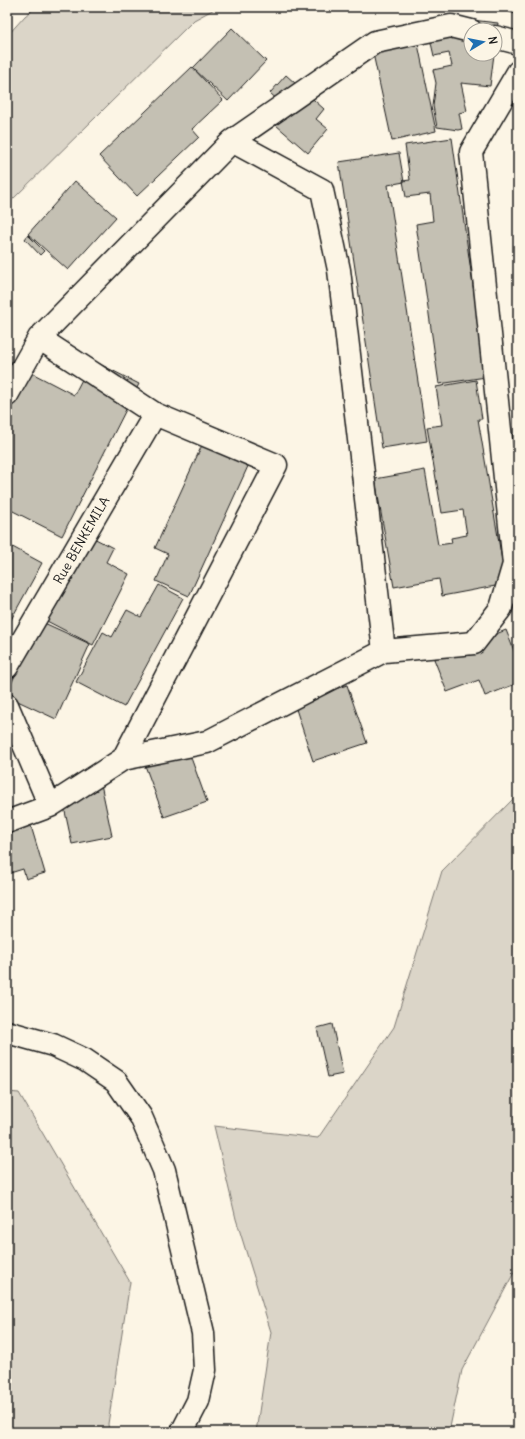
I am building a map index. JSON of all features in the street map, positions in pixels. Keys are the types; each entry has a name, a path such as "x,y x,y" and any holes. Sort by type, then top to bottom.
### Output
{"street":[{"path":"7,395 39,338 232,141 375,42 451,26 463,29"},
{"path":"503,39 518,43"},
{"path":"7,822 50,806 123,759 207,742 384,651 474,643 509,607 514,564 471,152 518,72"},
{"path":"232,141 322,190 339,270 384,651"},
{"path":"39,338 155,414 276,465 123,759"},
{"name":"Rue BENKEMILA","path":"7,667 155,414"},
{"path":"7,705 50,806"},
{"path":"7,1032 53,1045 85,1060 116,1081 141,1117 164,1170 203,1333 204,1370 198,1401 182,1432"}],"shaded area":[{"path":"36,7 218,7 194,20 7,205 7,36 25,16"},
{"path":"518,794 518,1265 462,1370 449,1432 256,1432 271,1332 236,1219 214,1126 318,1138 394,1027 442,871"},
{"path":"7,1092 19,1093 130,1282 108,1424 109,1432 7,1432"}],"building":[{"path":"496,7 518,7 518,15"},
{"path":"445,17 489,22 463,22 463,62 493,62 490,86 461,83 467,111 459,113 462,129 458,130 437,127 433,106 436,83 433,70 452,66 449,53 434,56 431,43"},
{"path":"414,25 436,131 392,141 369,35"},
{"path":"232,28 266,61 228,101 193,68"},
{"path":"192,67 223,100 192,129 199,137 137,196 99,156"},
{"path":"286,75 324,109 316,119 328,129 308,153 268,118 281,103 270,93"},
{"path":"452,138 486,377 439,384 416,224 433,221 430,194 406,197 403,181 410,180 405,145"},
{"path":"399,153 404,182 388,185 427,441 382,448 339,162"},
{"path":"75,181 116,217 68,270 28,234"},
{"path":"28,235 44,251 40,255 25,239"},
{"path":"92,360 139,384 62,536 7,508 7,407 26,370 74,395"},
{"path":"476,380 482,419 478,419 506,584 442,596 439,579 394,587 375,479 425,470 438,545 452,543 451,538 467,535 463,510 442,513 427,427 442,425 436,387"},
{"path":"208,432 254,453 189,596 156,581 168,554 155,548"},
{"path":"86,534 113,548 106,562 129,574 93,645 43,619"},
{"path":"7,544 42,563 7,627"},
{"path":"159,585 183,598 124,707 76,682 103,632 112,637 127,610 141,617"},
{"path":"40,621 90,644 56,719 7,696 7,693"},
{"path":"506,630 518,661 518,683 485,696 479,680 447,692 434,659"},
{"path":"347,685 367,743 313,761 294,703"},
{"path":"186,744 207,802 164,817 143,760"},
{"path":"101,784 112,836 72,844 61,793"},
{"path":"25,806 45,873 26,879 23,869 7,874 7,811"},
{"path":"332,1024 343,1074 328,1077 317,1028"}]}
